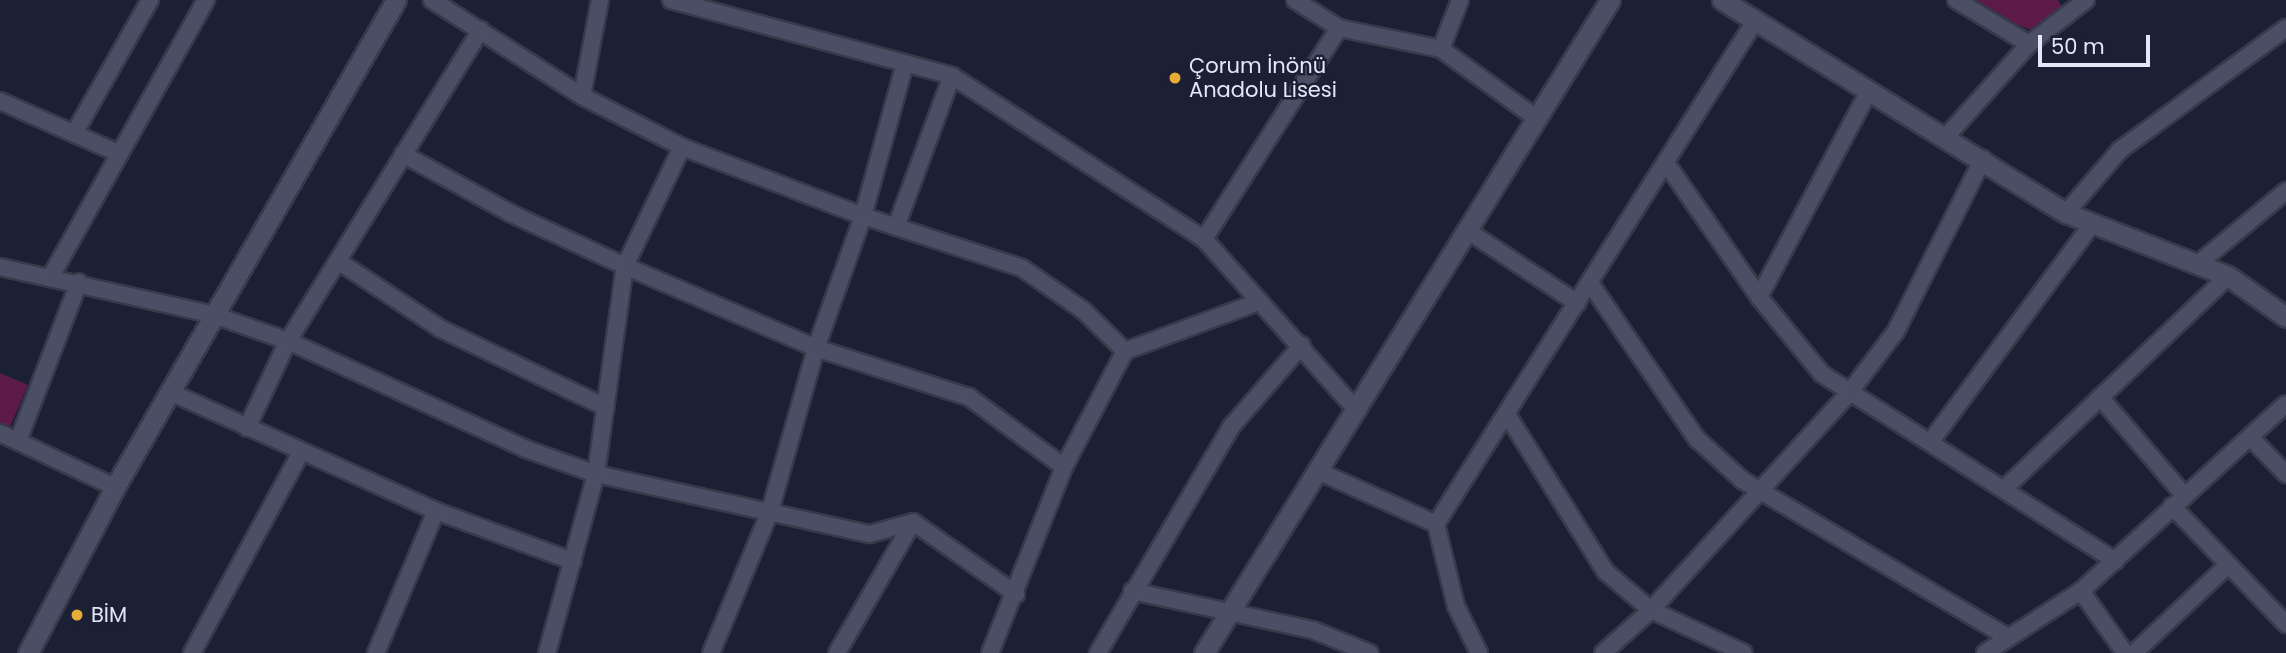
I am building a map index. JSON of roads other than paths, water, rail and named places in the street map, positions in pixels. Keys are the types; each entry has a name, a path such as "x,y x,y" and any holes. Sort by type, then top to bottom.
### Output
{"street":[{"path":"75,132 150,0"},
{"path":"50,278 206,0"},
{"path":"28,653 115,487 396,0"},
{"path":"432,0 582,96 682,148 863,216 1022,268 1084,311 1125,351"},
{"path":"582,96 600,0"},
{"path":"671,0 952,76 1204,240 1258,302 1302,345 1357,411"},
{"path":"1295,0 1320,7 1339,28 1441,49 1536,118"},
{"path":"1441,49 1460,0"},
{"path":"1204,653 1320,472 1610,0"},
{"path":"1722,0 1983,159 2066,213 2228,276 2286,317"},
{"path":"1956,0 2029,44"},
{"path":"1945,138 2029,44 2085,0"},
{"path":"1479,653 1456,606 1436,524 1508,416 1755,21"},
{"path":"1204,240 1339,28"},
{"path":"2066,213 2120,150 2286,29"},
{"path":"247,428 288,341 481,30"},
{"path":"711,653 770,512 816,348 863,216 905,64"},
{"path":"896,227 952,76"},
{"path":"1759,297 1816,198 1869,91"},
{"path":"0,101 120,154"},
{"path":"547,653 596,474 625,267 682,148"},
{"path":"403,154 510,213 625,267 816,348 968,397 1064,467"},
{"path":"1603,653 1651,610 1849,393 1896,331 1983,159"},
{"path":"1666,163 1759,297 1822,374 2006,487 2115,561"},
{"path":"2199,264 2286,191"},
{"path":"1931,441 2092,224"},
{"path":"1468,231 1577,303"},
{"path":"338,261 441,329 605,407"},
{"path":"0,267 79,282 214,315 288,341 526,449 596,474 870,534 913,522"},
{"path":"2006,487 2228,276"},
{"path":"18,441 79,282"},
{"path":"1590,283 1697,439 1759,492 2008,637"},
{"path":"990,653 1016,594 1064,467 1125,351 1258,302"},
{"path":"1098,653 1132,591 1231,427 1302,345"},
{"path":"170,392 436,510 573,561"},
{"path":"2100,397 2228,565 2286,624"},
{"path":"1986,653 2081,591 2286,404"},
{"path":"1508,416 1606,572 1651,610 1744,653"},
{"path":"0,433 115,487"},
{"path":"2250,437 2286,474"},
{"path":"192,653 301,452"},
{"path":"1320,472 1436,524"},
{"path":"376,653 436,510"},
{"path":"913,522 1016,594"},
{"path":"837,653 913,522"},
{"path":"2134,653 2228,565"},
{"path":"1132,591 1314,630 1370,653"},
{"path":"2081,591 2125,653"}],"place":[{"name":"Çorum İnönü Anadolu Lisesi","path":"1175,78"},
{"name":"BİM","path":"77,615"}]}
